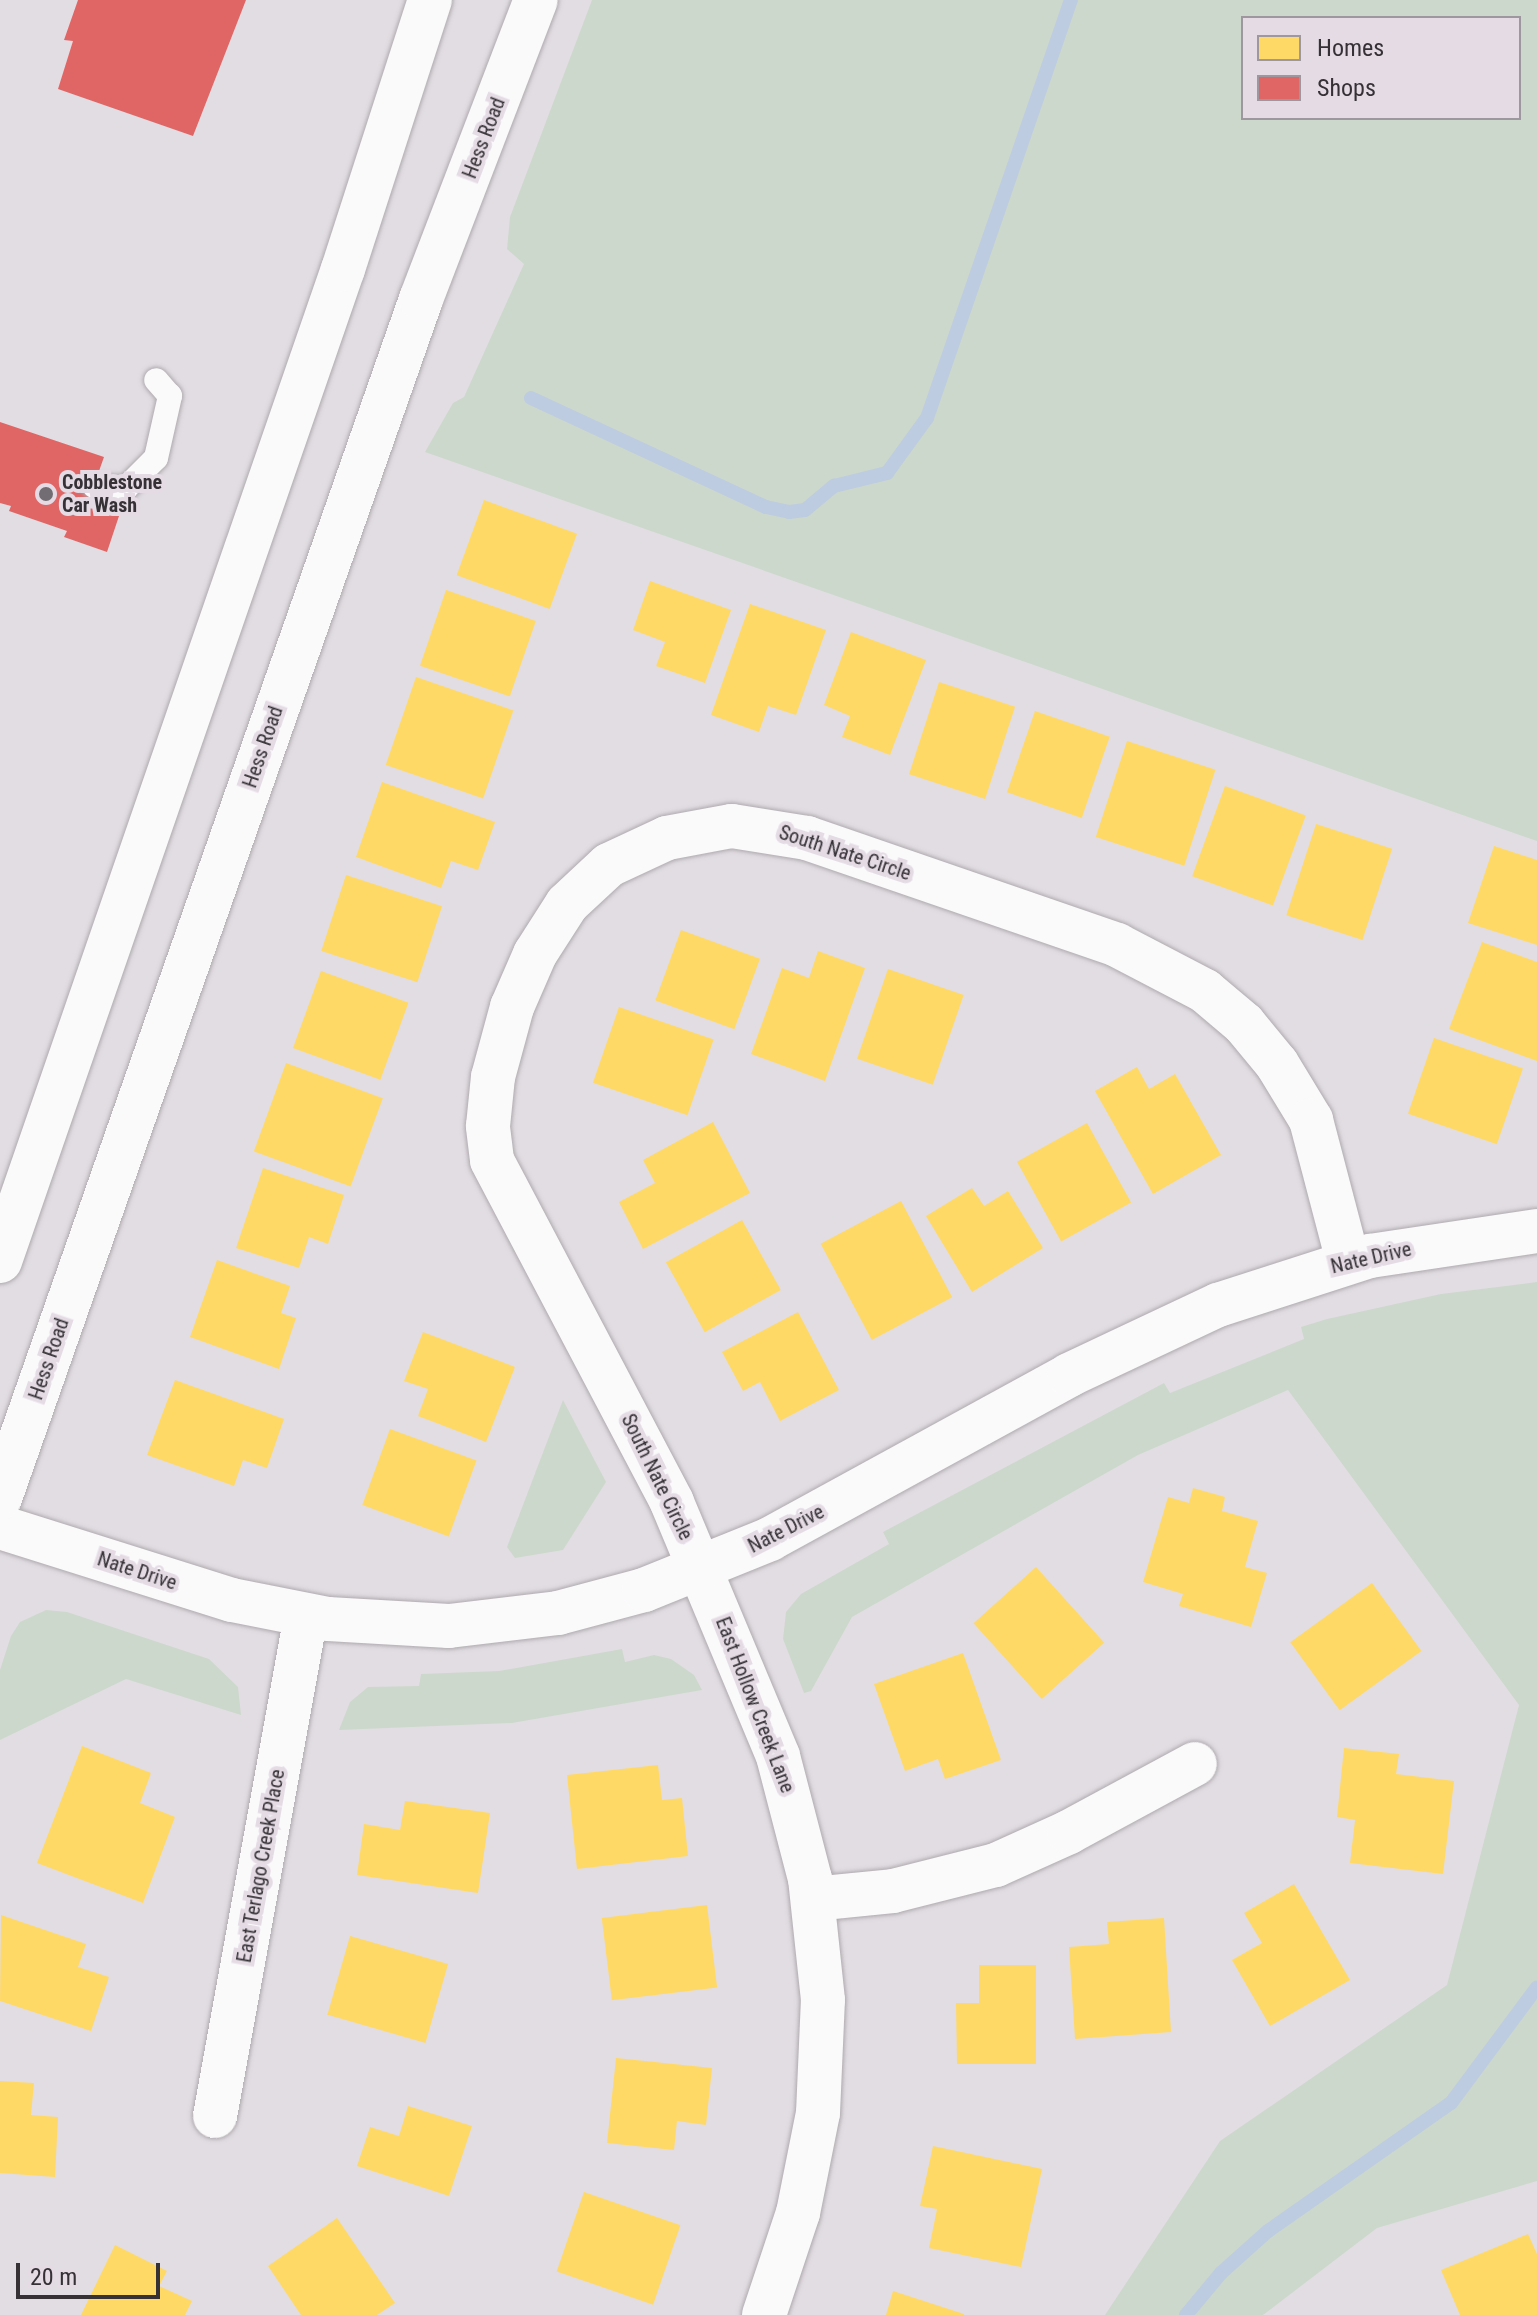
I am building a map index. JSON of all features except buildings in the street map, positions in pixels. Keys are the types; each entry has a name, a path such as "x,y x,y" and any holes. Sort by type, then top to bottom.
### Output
{"street":[{"path":"0,1261 430,0"},
{"name":"Hess Road","path":"0,1498 421,299 536,0"},
{"name":"South Nate Circle","path":"700,1569 651,1459 503,1190 488,1141 490,1092 502,1041 535,954 581,889 639,848 716,828 780,831 1117,945 1183,977 1244,1024 1295,1090 1317,1138 1348,1261"},
{"name":"Nate Drive","path":"0,1527 173,1583 306,1616 388,1625 493,1622 611,1601 700,1569 770,1539 1142,1338 1232,1299 1348,1261 1537,1231"},
{"name":"East Hollow Creek Lane","path":"700,1569 778,1756 813,1899 823,2000 818,2113 798,2213 764,2315"},
{"name":"East Terlago Creek Place","path":"215,2116 306,1616"},
{"path":"813,1899 893,1891 996,1865 1060,1837 1195,1764"}],"lane":[{"path":"94,486 126,488 156,458 170,396 156,380"}],"shaded area":[{"path":"592,0 1537,0 1537,841 425,452 453,403 464,397 524,264 507,249 510,217"},
{"path":"1537,1282 1537,2181 1377,2228 1263,2315 1105,2315 1220,2141 1447,1985 1519,1705 1288,1390 1138,1455 852,1617 811,1691 804,1693 783,1639 786,1612 801,1594 889,1544 883,1532 1164,1383 1170,1393 1304,1339 1301,1327 1327,1319 1441,1294"},
{"path":"563,1400 606,1482 563,1550 515,1558 507,1547"},
{"path":"46,1610 67,1612 209,1659 238,1687 241,1715 126,1679 0,1740 0,1670 11,1636 20,1622"},
{"path":"622,1649 625,1662 654,1655 671,1659 694,1675 702,1690 512,1723 339,1730 350,1702 368,1687 419,1686 421,1674 499,1671"}],"waterway":[{"path":"531,398 766,507 789,512 805,510 834,486 887,473 927,418 1071,0"},
{"path":"1186,2315 1221,2273 1268,2231 1451,2103 1537,1987"}],"place":[{"name":"Cobblestone Car Wash","path":"46,494"}]}
